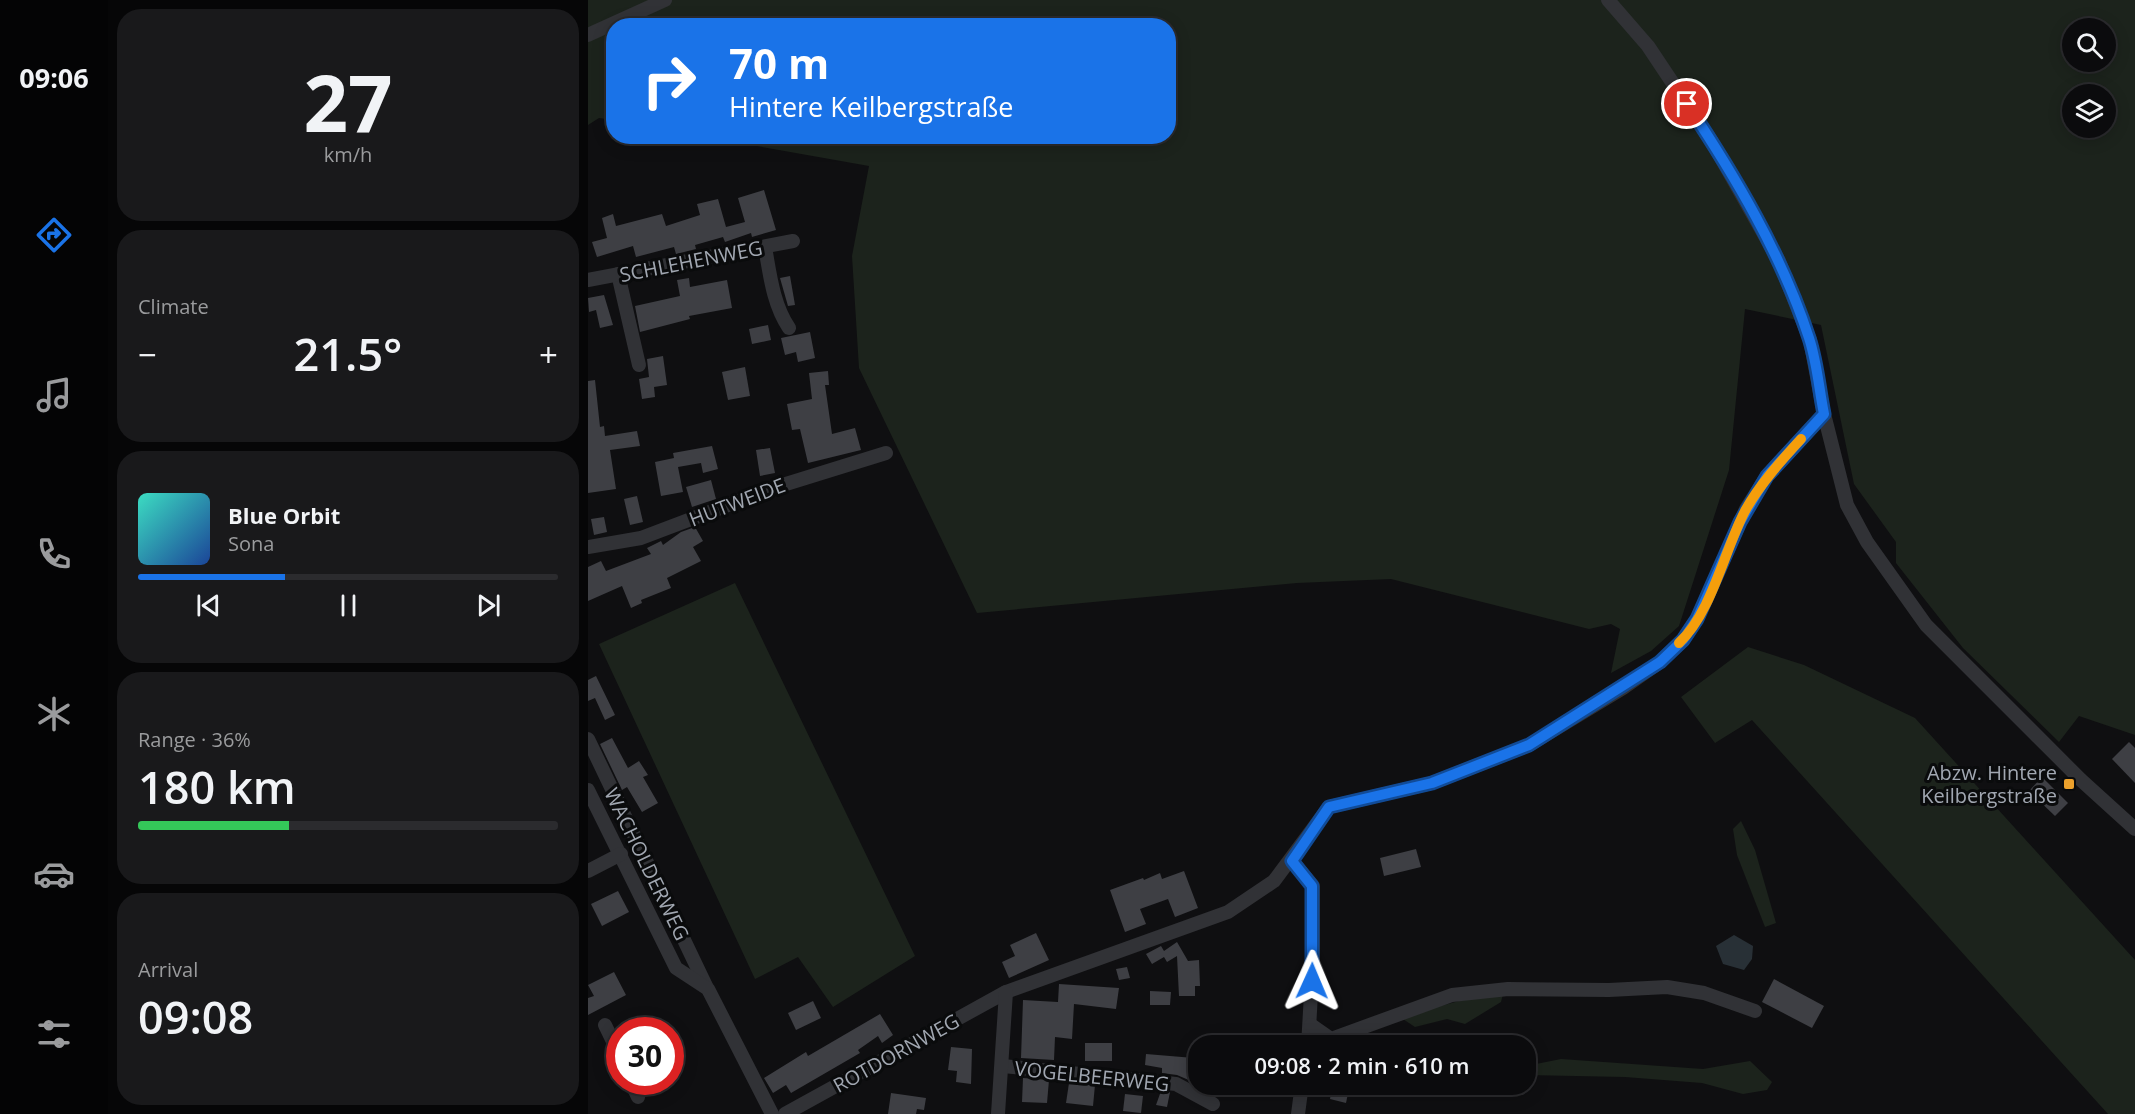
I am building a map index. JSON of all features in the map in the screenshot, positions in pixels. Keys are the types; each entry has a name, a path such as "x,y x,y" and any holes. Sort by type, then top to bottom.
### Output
{"street":[{"path":"625,18 665,0"},
{"path":"1608,0 1648,46 1712,142 1779,261 1809,340 1824,414 1847,505 1867,542 1926,625 2081,780 2135,829"},
{"path":"588,35 606,27"},
{"name":"SCHLEHENWEG","path":"588,280 793,241"},
{"path":"765,247 780,315 789,328"},
{"path":"618,274 639,365"},
{"name":"ROTDORNWEG","path":"785,1114 1006,992 1227,912 1274,881 1292,861 1329,807 1432,783 1529,745 1660,662 1683,640 1697,619 1746,509 1767,476 1824,414"},
{"name":"HUTWEIDE","path":"588,547 641,538 773,488 886,453"},
{"name":"WACHOLDERWEG","path":"588,738 708,989 772,1114"},
{"name":"WACHOLDERWEG","path":"588,790 676,968 708,989"},
{"path":"588,871 621,855"},
{"path":"1292,861 1312,886 1310,1035"},
{"path":"1311,1025 1330,1039 1452,995 1508,989 1610,990 1667,987 1704,993 1755,1011"},
{"path":"998,1114 1003,1066 1006,992"},
{"name":"VOGELBEERWEG","path":"1003,1066 1176,1084 1213,1104"},
{"path":"1298,1114 1301,1095"}],"shaded area":[{"path":"588,0 2135,0 2135,735 2079,716 2059,742 1963,648 1896,563 1896,542 1854,484 1821,325 1745,309 1729,470 1679,626 1651,651 1611,673 1620,629 1611,624 1589,629 1391,579 1297,583 977,613 859,368 852,256 869,166 745,144 1176,144 1176,18 606,18 606,119 599,118 588,125"},
{"path":"735,583 915,956 833,1007 798,957 755,979 599,644"},
{"path":"1748,647 1804,665 1915,718 2135,960 2135,1114 2108,1114 1752,720 1715,743 1681,697"},
{"path":"1741,821 1755,850 1776,923 1765,927 1737,855 1733,829"},
{"path":"1734,935 1753,946 1752,959 1744,970 1723,964 1716,946"},
{"path":"1503,994 1501,1002 1465,1024 1447,1019 1415,1027 1400,1017 1459,1001"},
{"path":"1561,1059 1703,1069 1750,1061 1772,1082 1767,1090 1743,1094 1702,1083 1625,1077 1536,1075 1536,1064"}],"building":[{"path":"764,190 776,230 752,237 751,233 725,242 723,237 695,245 696,249 676,254 674,247 636,257 633,246 597,257 592,242 607,238 602,218 613,214 616,226 662,214 666,226 700,215 697,204 718,199 726,227 745,222 738,198"},
{"path":"790,276 795,305 788,306 780,278"},
{"path":"689,278 690,287 727,280 732,308 689,316 690,319 640,332 635,306 680,296 677,280"},
{"path":"604,295 613,325 600,328 596,310 589,312 588,298"},
{"path":"768,325 771,340 752,344 749,329"},
{"path":"810,332 815,358 798,362 796,352 785,355 781,338"},
{"path":"663,356 667,385 654,387 655,397 642,399 639,379 649,377 647,359"},
{"path":"745,367 750,396 728,400 722,372"},
{"path":"828,371 829,385 825,385 832,434 855,428 861,450 808,463 800,429 792,430 787,404 812,399 809,373"},
{"path":"595,380 600,427 604,426 605,436 637,431 640,446 610,450 616,489 588,493 588,381"},
{"path":"712,446 718,469 703,473 701,463 678,467 683,492 661,496 655,462 674,458 673,453"},
{"path":"770,448 775,473 760,476 756,450"},
{"path":"711,480 716,499 692,507 686,487"},
{"path":"637,496 643,522 630,525 624,499"},
{"path":"604,517 607,532 594,535 591,519"},
{"path":"695,527 703,541 693,547 701,561 667,578 671,588 641,600 642,603 631,608 622,586 588,601 588,567 601,561 606,571 651,554 647,548 661,541 663,545 681,532"},
{"path":"596,676 615,715 605,720 595,698 588,701 588,680"},
{"path":"612,738 628,768 639,761 648,775 643,777 658,803 642,812 627,787 622,790 600,744"},
{"path":"2129,742 2135,748 2135,783 2112,759"},
{"path":"2042,777 2068,803 2055,816 2029,791"},
{"path":"1416,849 1421,867 1384,876 1380,858"},
{"path":"1184,871 1198,908 1175,917 1168,899 1140,909 1146,924 1125,932 1110,890 1160,873 1162,879"},
{"path":"618,891 629,912 602,926 591,904"},
{"path":"1036,933 1049,960 1009,978 1002,962 1015,956 1010,945"},
{"path":"1177,942 1188,961 1199,960 1200,986 1195,986 1195,996 1179,996 1177,956 1167,962 1164,957 1152,964 1146,954 1161,946 1164,951"},
{"path":"1127,967 1130,978 1119,980 1116,969"},
{"path":"614,972 626,995 588,1015 588,998 594,996 588,985"},
{"path":"1774,979 1824,1006 1812,1028 1762,1002"},
{"path":"1059,984 1119,988 1116,1009 1074,1004 1072,1039 1055,1037 1054,1060 1021,1058 1023,1000 1058,1002"},
{"path":"1150,991 1171,992 1170,1005 1150,1005"},
{"path":"813,1001 821,1018 796,1030 788,1013"},
{"path":"880,1014 893,1035 882,1043 878,1036 858,1050 860,1053 791,1093 786,1085 773,1093 764,1078 806,1052 808,1056"},
{"path":"1085,1043 1112,1043 1112,1061 1085,1061"},
{"path":"951,1047 972,1049 971,1084 956,1082 957,1071 948,1070"},
{"path":"1146,1054 1188,1058 1188,1080 1177,1075 1162,1073 1162,1068 1145,1065"},
{"path":"1023,1078 1049,1080 1047,1103 1022,1102"},
{"path":"1069,1083 1095,1085 1093,1106 1066,1103"},
{"path":"1161,1091 1170,1092 1167,1107 1156,1105"},
{"path":"891,1093 926,1098 924,1110 917,1109 916,1114 888,1114"},
{"path":"1125,1094 1143,1096 1141,1113 1123,1111"},
{"path":"1331,1095 1348,1095 1346,1103 1330,1099"}],"slow traffic":[{"path":"1679,643 1697,619 1746,509 1767,476 1801,439"}],"place":[{"name":"Abzw. Hintere Keilbergstraße","path":"2069,784"}],"route":[{"path":"1312,981 1312,886 1292,861 1329,807 1432,783 1529,745 1623,688 1660,662 1683,640 1697,619 1746,509 1767,476 1824,414 1809,340 1779,261 1712,142 1687,104"}]}
